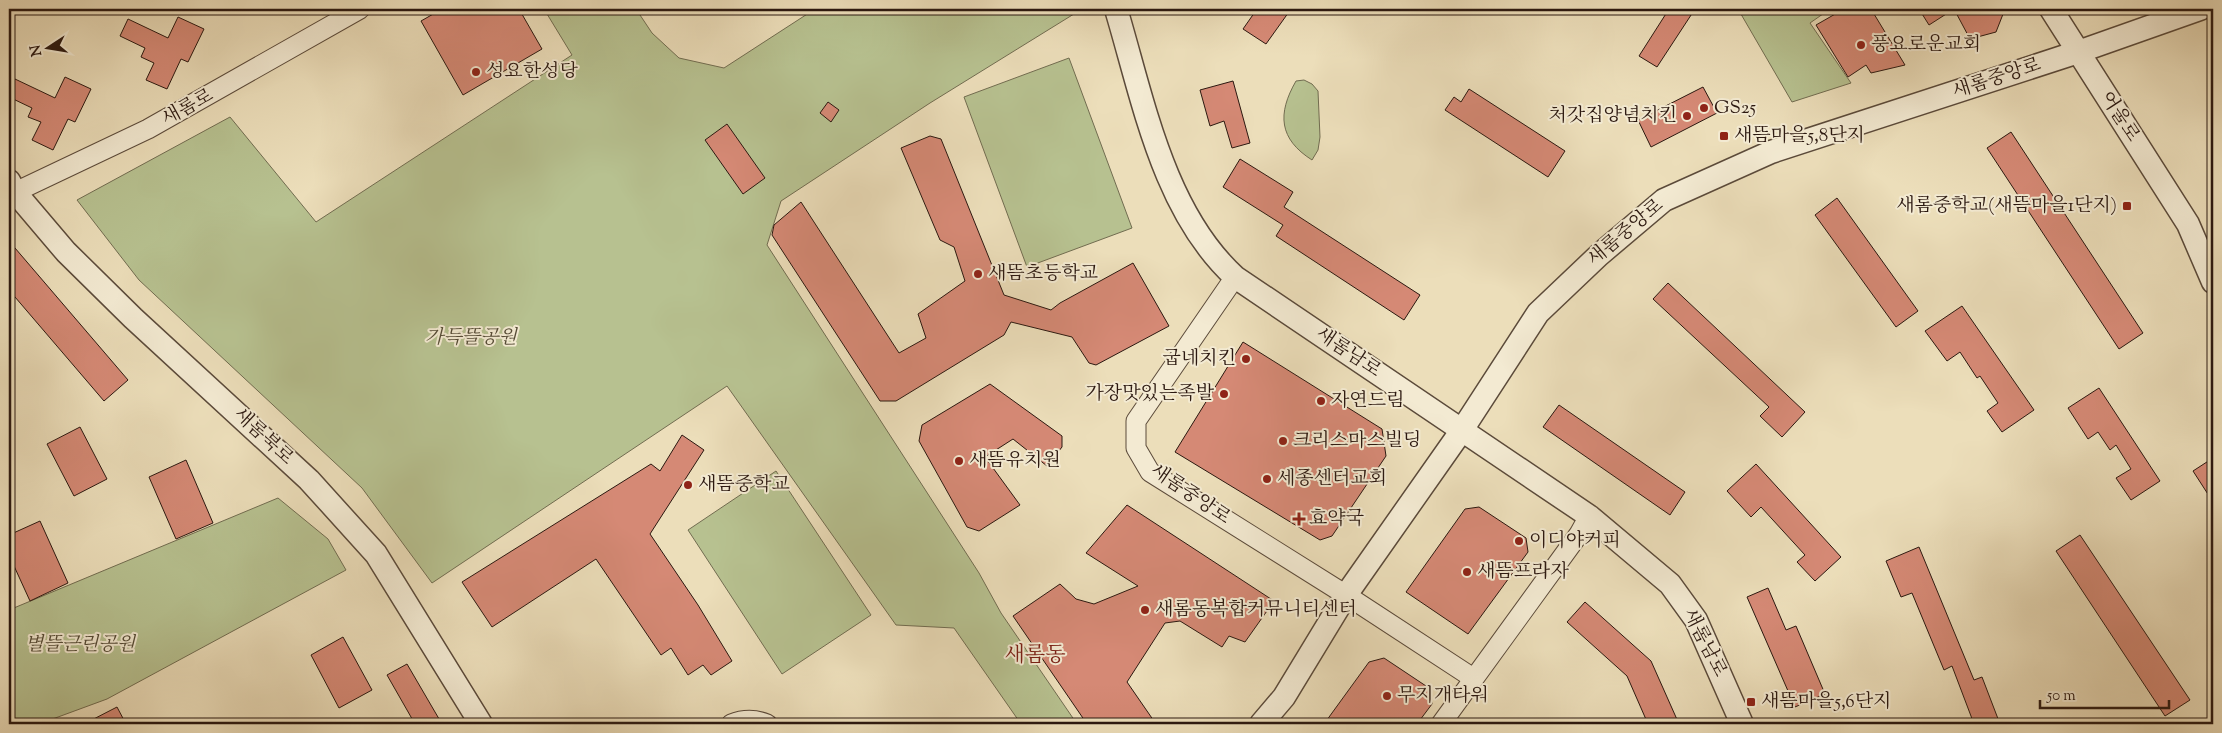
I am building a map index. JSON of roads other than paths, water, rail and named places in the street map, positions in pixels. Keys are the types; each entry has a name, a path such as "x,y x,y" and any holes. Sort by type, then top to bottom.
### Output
{"street":[{"name":"새롬로","path":"11,189 148,129 360,9"},
{"name":"새롬남로","path":"1116,9 1166,174 1194,229 1215,259 1235,277 1589,516 1670,584 1696,620 1742,724"},
{"name":"어울로","path":"2051,9 2188,224 2213,282"},
{"name":"새롬중앙로","path":"1261,724 1284,697 1346,595 1462,430 1538,313 1599,255 1664,200 1771,152 2078,52 2200,9"},
{"name":"새롬북로","path":"11,189 66,252 133,318 309,480 376,554 480,724"},
{"name":"어울로","path":"2188,224 2213,249"},
{"name":"새롬중앙로","path":"1235,277 1136,421 1136,448 1150,472 1346,595"},
{"path":"1441,724 1579,534 1589,516"},
{"path":"1346,595 1473,678"},
{"path":"731,724 739,721 757,720 767,724"}],"place":[{"name":"풍요로운교회","path":"1861,45"},
{"name":"성요한성당","path":"476,72"},
{"name":"GS25","path":"1704,108"},
{"name":"처갓집양념치킨","path":"1687,116"},
{"name":"새뜸마을5,8단지","path":"1724,136"},
{"name":"새롬중학교(새뜸마을1단지)","path":"2127,206"},
{"name":"새뜸초등학교","path":"978,274"},
{"name":"굽네치킨","path":"1246,359"},
{"name":"가장맛있는족발","path":"1224,394"},
{"name":"자연드림","path":"1321,401"},
{"name":"크리스마스빌딩","path":"1283,441"},
{"name":"새뜸유치원","path":"959,461"},
{"name":"세종센터교회","path":"1267,479"},
{"name":"새뜸중학교","path":"688,485"},
{"name":"효약국","path":"1299,519"},
{"name":"이디야커피","path":"1519,541"},
{"name":"새뜸프라자","path":"1467,572"},
{"name":"새롬동복합커뮤니티센터","path":"1145,610"},
{"name":"무지개타워","path":"1387,696"},
{"name":"새뜸마을5,6단지","path":"1751,702"}],"district":[{"name":"새롬동","path":"1035,656"}],"park label":[{"name":"가득뜰공원","path":"471,338"},
{"name":"별뜰근린공원","path":"80,645"}]}
